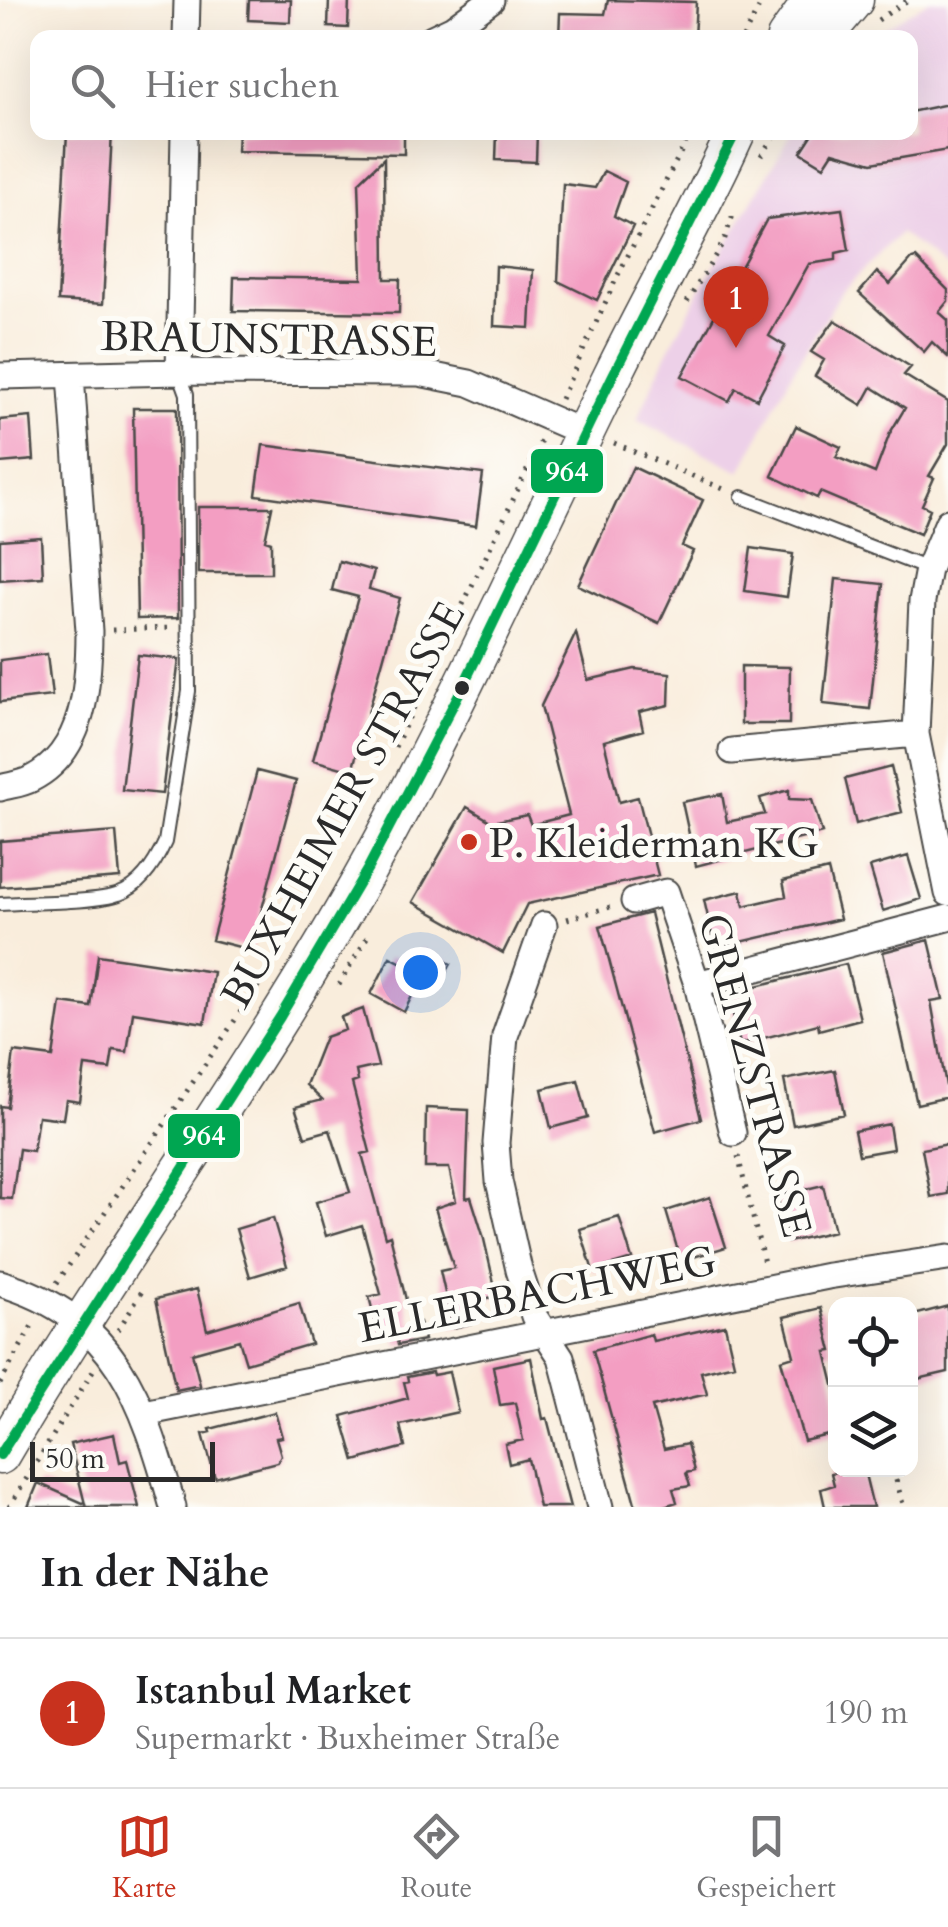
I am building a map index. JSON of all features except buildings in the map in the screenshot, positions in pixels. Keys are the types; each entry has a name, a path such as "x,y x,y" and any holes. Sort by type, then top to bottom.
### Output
{"main road":[{"path":"792,30 813,0"},
{"path":"829,30 854,0"},
{"name":"BUXHEIMER STRASSE","path":"0,1455 80,1321 239,1079 367,870 600,438 614,374 732,140"},
{"name":"BUXHEIMER STRASSE","path":"718,171 742,140"}],"street":[{"path":"186,30 187,0"},
{"path":"449,30 491,0"},
{"path":"179,372 184,140"},
{"name":"BRAUNSTRASSE","path":"0,376 394,372 444,376 496,393 600,438"},
{"path":"0,788 31,779 52,764 70,742 82,712 89,666 89,631 71,376"},
{"path":"948,522 938,572 922,601 916,734 948,893"},
{"path":"732,751 916,734"},
{"name":"GRENZSTRASSE","path":"634,901 666,892 696,984 733,1133"},
{"path":"696,984 948,918"},
{"path":"544,925 505,1036 496,1142 499,1182 518,1270 544,1334 561,1357 600,1507"},
{"name":"ELLERBACHWEG","path":"144,1412 770,1288 948,1258"},
{"path":"0,1283 46,1300 80,1321 106,1350 144,1412 172,1507"}],"lane":[{"path":"0,904 120,894 158,860 171,817 189,691 188,394 179,372"},
{"path":"742,497 938,572"}],"path":[{"path":"747,30 763,0"},
{"path":"393,751 618,275 688,140"},
{"path":"600,438 742,497"},
{"path":"89,631 190,627"},
{"name":"GRENZSTRASSE","path":"544,925 634,901"},
{"path":"80,1246 278,956"},
{"name":"GRENZSTRASSE","path":"733,1133 770,1288"},
{"path":"0,1384 6,1372"},
{"path":"8,1507 60,1423"},
{"path":"895,1477 904,1507"}],"shaded area":[{"path":"929,0 948,0 948,270 900,233 841,292 793,371 741,471 637,420 708,276 788,140 918,140 918,30 881,30"}],"transit line":[{"name":"964","path":"0,1455 280,1017 368,868 463,686 732,140"}],"place":[{"name":"Istanbul Market","path":"736,348"},
{"name":"P. Kleiderman KG","path":"469,842"}]}
